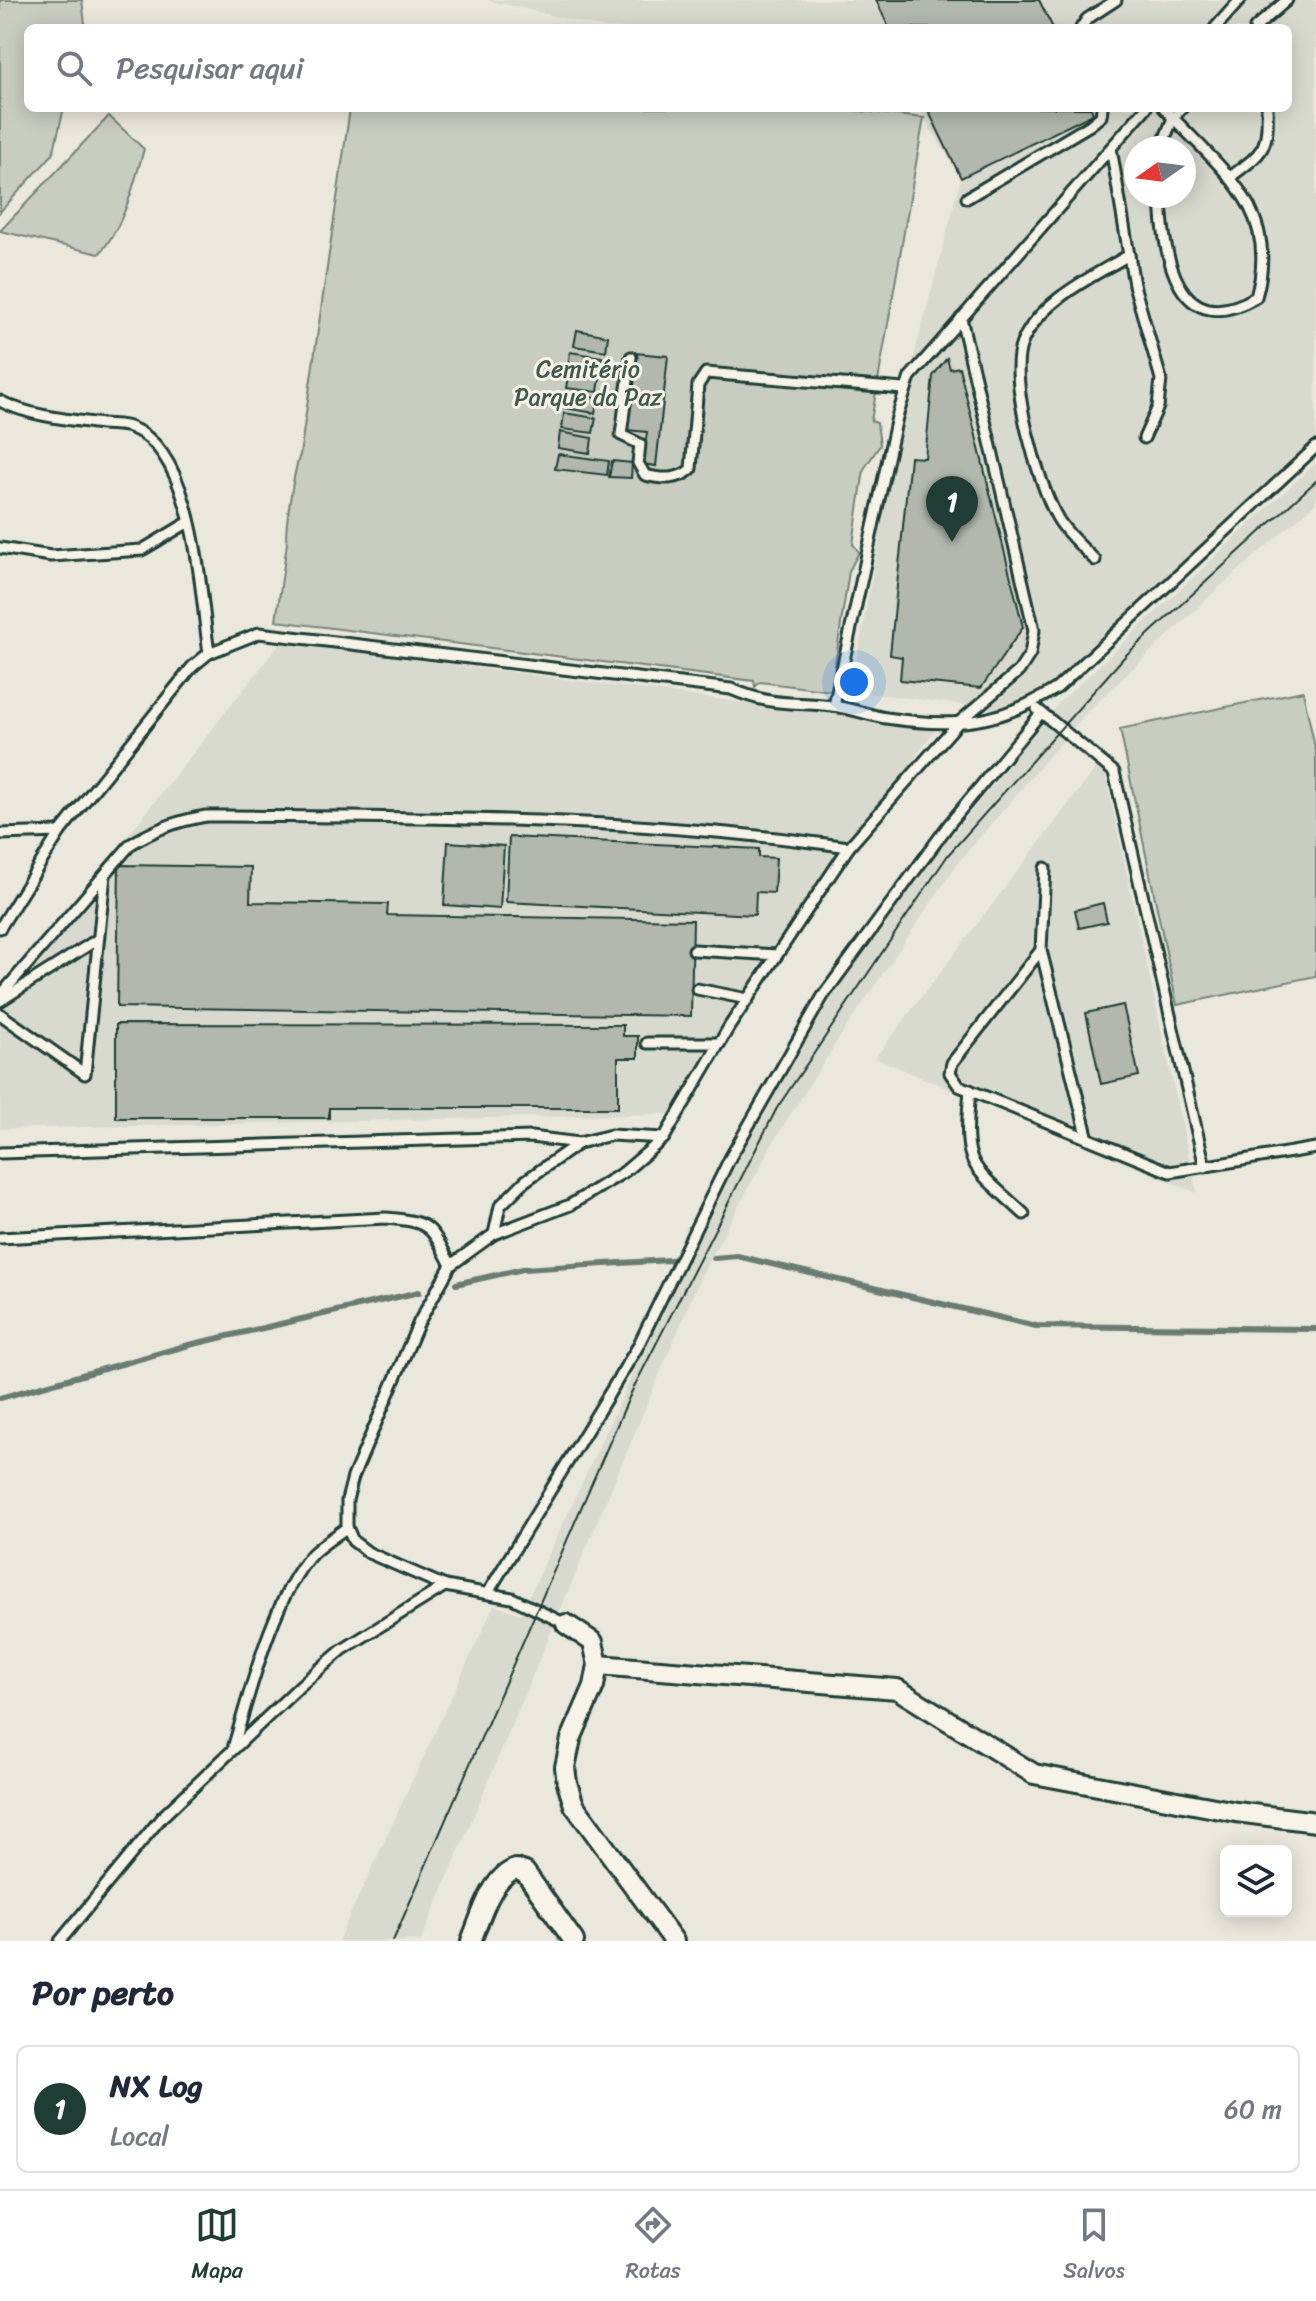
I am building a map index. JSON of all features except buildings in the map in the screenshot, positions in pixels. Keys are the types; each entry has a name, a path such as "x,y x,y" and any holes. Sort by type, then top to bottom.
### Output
{"street":[{"path":"566,1624 593,1642 598,1665 594,1686 571,1739 565,1767 574,1805 674,1941"},
{"path":"598,1665 897,1689 1034,1774 1236,1812 1316,1822"},
{"path":"471,1941 503,1876 516,1869 525,1872 574,1941"}],"lane":[{"path":"1084,24 1116,0"},
{"path":"1219,24 1240,0"},
{"path":"1260,24 1287,0"},
{"path":"967,198 1090,125 1102,112"},
{"path":"834,706 904,389 916,368 1142,112"},
{"path":"1162,208 1168,264 1188,301 1212,310 1238,307 1256,297 1264,270 1264,247 1255,216 1229,178 1168,112"},
{"path":"1166,136 1178,112"},
{"path":"1229,178 1260,154 1269,140 1267,112"},
{"path":"1111,148 1138,304 1161,379 1158,407 1144,438"},
{"path":"1095,560 1060,523 1047,496 1017,386 1017,359 1022,341 1038,318 1077,286 1129,255"},
{"path":"566,1624 537,1608 489,1591 445,1586 369,1553 353,1541 347,1527 347,1500 361,1457 419,1322 451,1265 494,1234 570,1205 624,1172 664,1138 720,1043 849,847 957,724 1019,671 1030,654 1034,630 961,318"},
{"path":"631,357 621,435 640,444 638,463 645,475 654,477 676,477 691,469 698,385 706,373 904,389"},
{"path":"0,401 70,419 132,428 160,447 179,483 189,522 209,653"},
{"path":"0,928 60,832 192,667 209,653 259,633 731,689 763,703 834,706 885,718 981,723 1031,704 1057,688 1316,447"},
{"path":"0,548 51,556 142,550 189,522"},
{"path":"1031,704 1114,772 1205,1167"},
{"path":"489,1591 637,1348 730,1158 823,996 950,823 1041,713"},
{"path":"0,999 131,844 158,828 206,816 548,820 752,833 849,847"},
{"path":"0,834 60,832"},
{"path":"1045,868 1041,950 1088,1139"},
{"path":"0,1014 85,1074 105,875"},
{"path":"0,999 98,939"},
{"path":"694,950 777,955"},
{"path":"1041,950 952,1063 953,1080 970,1090 1170,1172 1316,1148"},
{"path":"697,989 748,999"},
{"path":"647,1043 720,1043"},
{"path":"970,1090 966,1136 974,1167 1024,1214"},
{"path":"494,1234 500,1206 525,1181 579,1143 611,1135 664,1138"},
{"path":"0,1153 531,1137 579,1143"},
{"path":"0,1238 386,1218 420,1221 435,1233 451,1265"},
{"path":"233,1748 252,1685 286,1597 312,1554 347,1527"},
{"path":"60,1941 161,1818 233,1748 342,1650 445,1586"}],"shaded area":[{"path":"486,0 1316,0 1316,445 1037,714 851,691 907,383 961,178 920,112 1292,112 1292,24 588,24"},
{"path":"1316,462 1316,503 1213,593 1087,712 958,863 838,1040 774,1141 701,1276 421,1941 338,1941 494,1605 521,1614 708,1212 839,984 903,895 1061,701"},
{"path":"281,642 936,728 669,1114 0,1129 0,997"},
{"path":"1102,760 1197,1193 875,1058"}],"green space":[{"path":"0,0 82,0 85,24 24,24 24,112 63,112 53,154 0,212"},
{"name":"Cemitério Parque da Paz","path":"349,112 870,112 924,118 871,421 877,423 880,445 864,469 853,544 859,552 849,571 831,691 760,682 755,687 754,681 276,621 288,514 300,455"},
{"path":"109,116 144,149 122,218 99,254 0,231"},
{"path":"1303,691 1316,752 1316,976 1177,1005 1120,729"}],"waterway":[{"path":"714,1258 737,1256 1036,1326 1316,1329"},
{"path":"456,1284 523,1269 686,1259"},
{"path":"0,1398 189,1345 419,1292"}],"tram line":[{"path":"393,1941 631,1393 777,1108 948,855 1126,655 1316,481"}],"place":[{"name":"NX Log","path":"952,542"}]}
